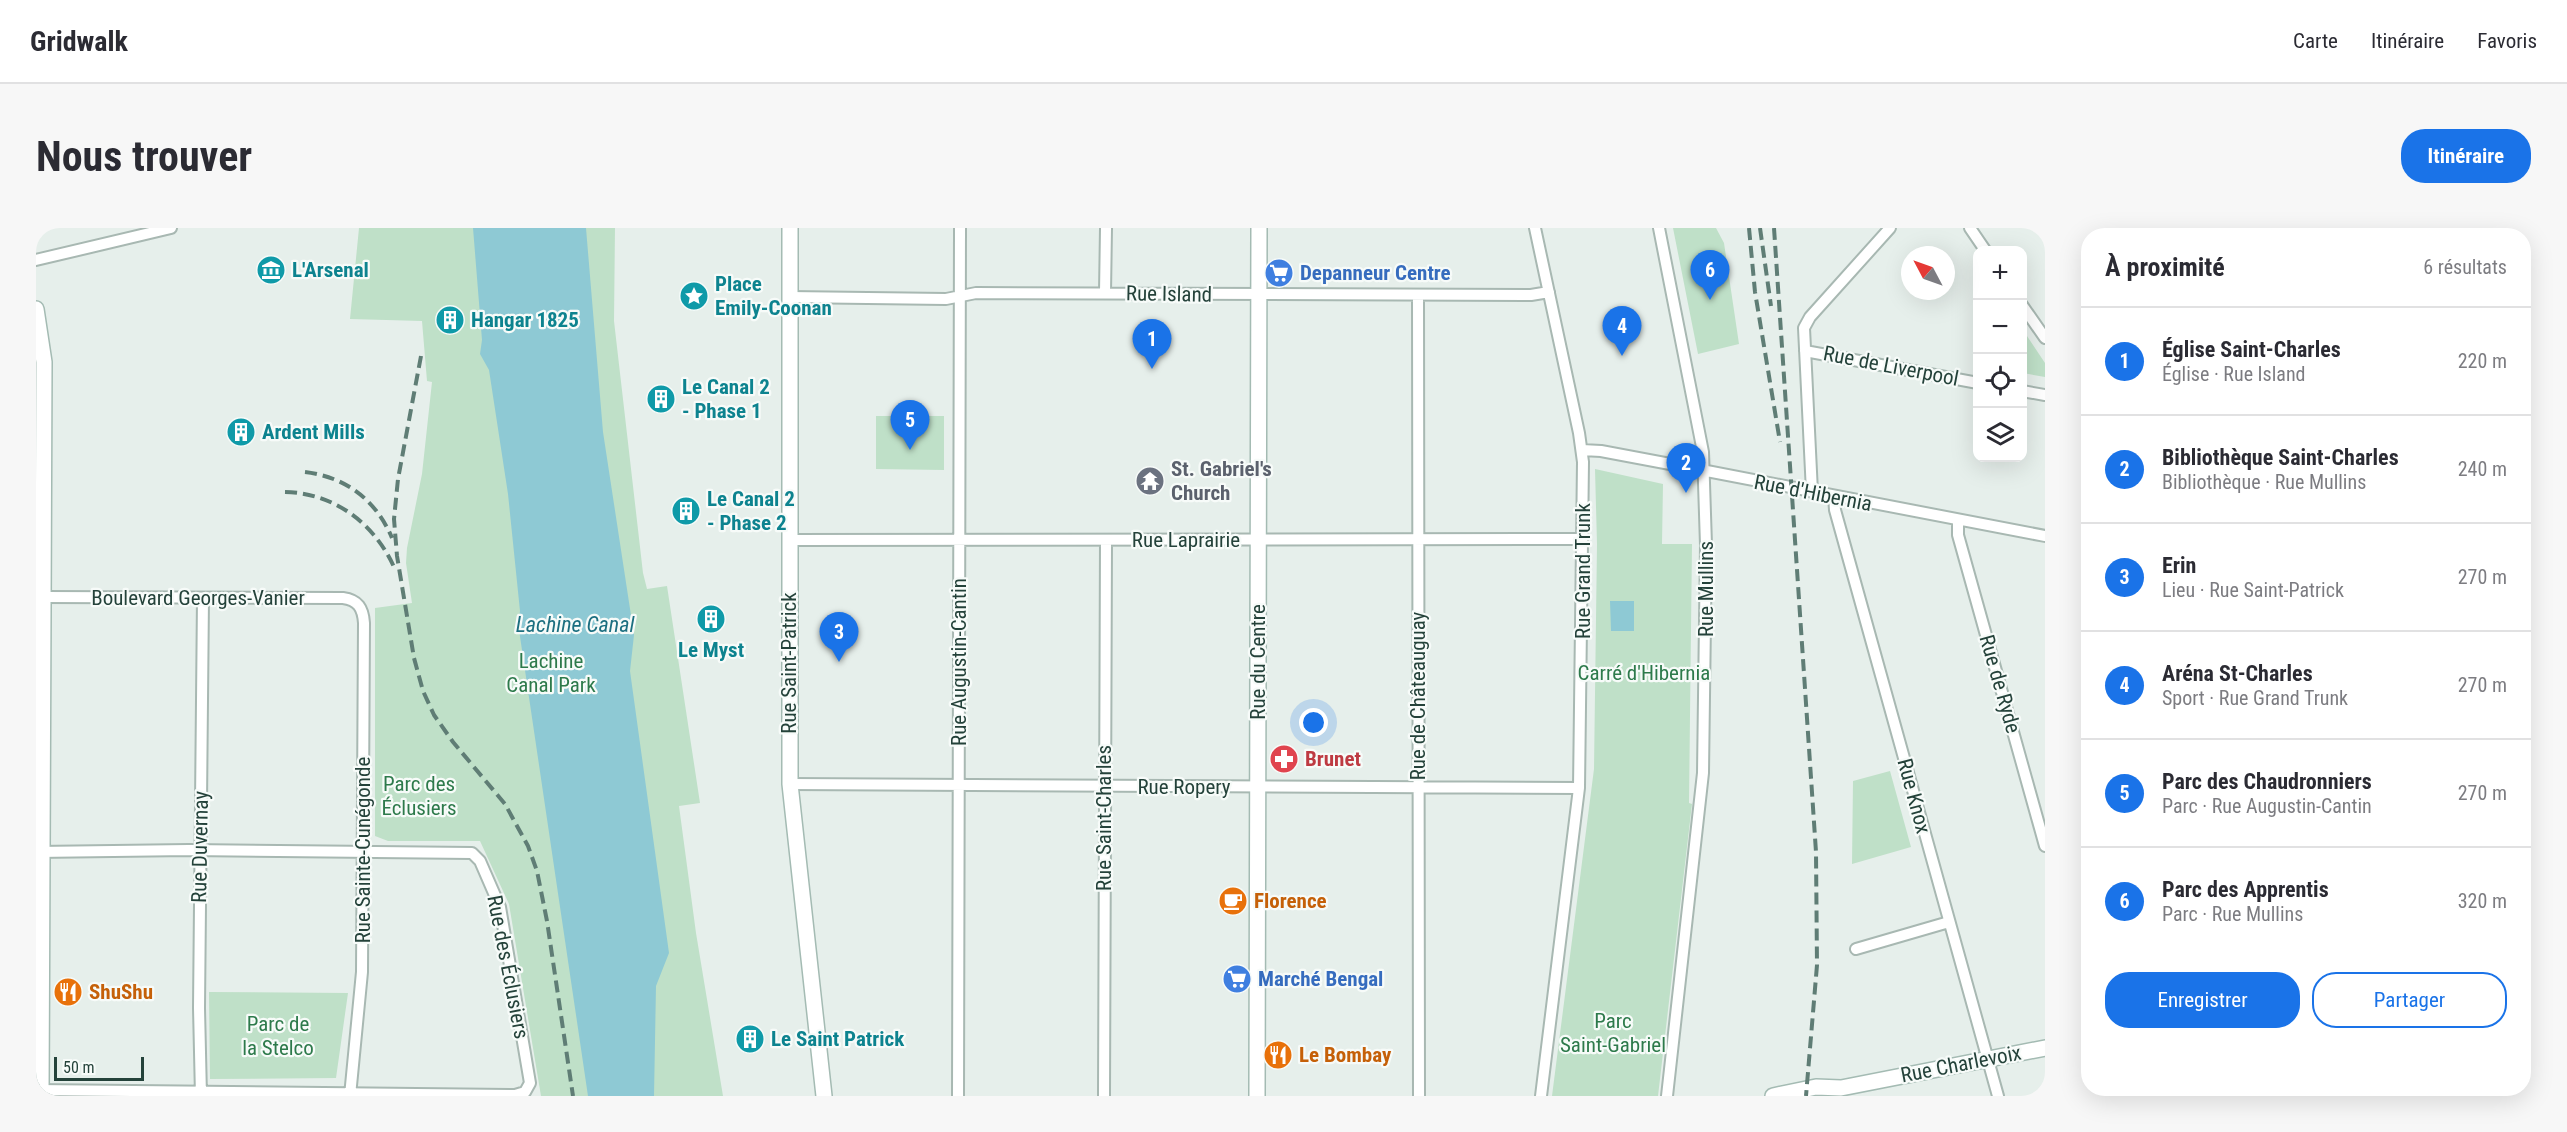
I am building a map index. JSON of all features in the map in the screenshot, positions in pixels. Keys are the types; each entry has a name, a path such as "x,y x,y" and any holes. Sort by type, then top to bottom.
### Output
{"main road":[{"name":"Rue Saint-Patrick","path":"789,228 789,784 824,1096"},
{"name":"Rue du Centre","path":"1257,1096 1259,228"},
{"path":"36,309 44,362 40,597 40,1092"},
{"name":"Rue Charlevoix","path":"1824,1096 2045,1048"},
{"name":"Rue Charlevoix","path":"1773,1096 1816,1087 1850,1090"}],"street":[{"name":"Rue Augustin-Cantin","path":"958,1096 960,228"},
{"path":"1105,293 1106,228"},
{"name":"Rue Grand Trunk","path":"1535,228 1582,450 1579,788 1541,1096"},
{"name":"Rue Mullins","path":"1659,228 1693,398 1704,471 1706,545 1704,758 1667,1096"},
{"path":"1812,492 1804,333 1808,320 1890,228"},
{"path":"1970,228 1982,246"},
{"path":"36,260 163,229"},
{"name":"Rue Island","path":"789,297 946,299 970,293 1531,295 1549,292"},
{"name":"Rue de Châteauguay","path":"1418,295 1419,1096"},
{"path":"2027,312 2045,338"},
{"name":"Rue de Liverpool","path":"1805,351 1973,382"},
{"path":"2027,392 2045,395"},
{"name":"Rue d'Hibernia","path":"1582,450 1601,451 2045,537"},
{"name":"Rue Knox","path":"1834,496 1834,510 1998,1096"},
{"name":"Rue de Ryde","path":"1958,521 1958,535 2045,846"},
{"name":"Rue Laprairie","path":"789,540 1582,539"},
{"name":"Rue Saint-Charles","path":"1104,1096 1106,540"},
{"name":"Boulevard Georges-Vanier","path":"40,597 343,598 358,604"},
{"name":"Rue Duvernay","path":"200,1094 202,598"},
{"name":"Rue Sainte-Cunégonde","path":"350,1095 362,972 364,623 358,604"},
{"name":"Rue Ropery","path":"789,784 959,787 1579,788"},
{"path":"40,852 201,850 363,852"},
{"name":"Rue des Éclusiers","path":"350,1095 521,1094 527,1090 530,1083 501,907 492,884 474,855 455,852 363,852"},
{"path":"1856,949 1949,922"},
{"path":"40,1092 350,1095"}],"green space":[{"name":"Lachine Canal Park","path":"359,228 615,228 614,321 643,573 647,589 667,586 700,803 679,806 696,933 723,1096 541,1096 509,904 480,841 388,841 375,836 375,608 412,603 406,563 407,548 422,474 432,382 427,381 422,321 350,319"},
{"path":"1673,228 1716,228 1724,243 1739,344 1698,354"},
{"path":"2027,336 2045,363 2045,377 2027,374"},
{"path":"876,416 944,416 944,470 876,469"},
{"path":"1595,469 1663,484 1662,544 1692,544 1689,803 1692,804 1658,1096 1552,1096 1594,769 1597,544"},
{"path":"1890,771 1911,847 1852,864 1853,781"},
{"name":"Parc de la Stelco","path":"209,992 348,993 336,1078 210,1079"}],"water":[{"name":"Lachine Canal","path":"473,228 586,228 603,432 634,635 630,671 669,953 656,986 654,1096 588,1096 518,623 520,611 508,494 489,370 480,354 482,340"},
{"path":"1610,601 1634,601 1634,631 1611,631"}],"railway":[{"path":"1749,228 1755,292 1780,442"},
{"path":"1760,228 1771,306"},
{"path":"1774,228 1816,852 1817,965 1806,1096"},
{"path":"421,356 398,479 394,519 397,556 414,658 423,691 434,715 453,742 505,804 528,846 537,871 547,921 573,1096"},
{"path":"305,472 334,479 358,493 377,512 392,538"},
{"path":"285,492 320,498 350,513 375,537 386,551 394,567"}],"place":[{"name":"L'Arsenal","path":"271,270"},
{"name":"Depanneur Centre","path":"1279,273"},
{"name":"Place Emily-Coonan","path":"694,296"},
{"name":"Parc des Apprentis","path":"1710,300"},
{"name":"Hangar 1825","path":"450,320"},
{"name":"Aréna St-Charles","path":"1622,356"},
{"name":"Église Saint-Charles","path":"1152,369"},
{"name":"Le Canal 2 - Phase 1","path":"661,399"},
{"name":"Ardent Mills","path":"241,432"},
{"name":"Parc des Chaudronniers","path":"910,450"},
{"name":"St. Gabriel's Church","path":"1150,481"},
{"name":"Bibliothèque Saint-Charles","path":"1686,493"},
{"name":"Le Canal 2 - Phase 2","path":"686,511"},
{"name":"Le Myst","path":"711,619"},
{"name":"Erin","path":"839,662"},
{"name":"Brunet","path":"1284,759"},
{"name":"Florence","path":"1233,901"},
{"name":"Marché Bengal","path":"1237,979"},
{"name":"ShuShu","path":"68,992"},
{"name":"Le Saint Patrick","path":"750,1039"},
{"name":"Le Bombay","path":"1278,1055"}],"park label":[{"name":"Carré d'Hibernia","path":"1644,673"},
{"name":"Parc des Éclusiers","path":"419,796"},
{"name":"Parc Saint-Gabriel","path":"1613,1033"}]}
